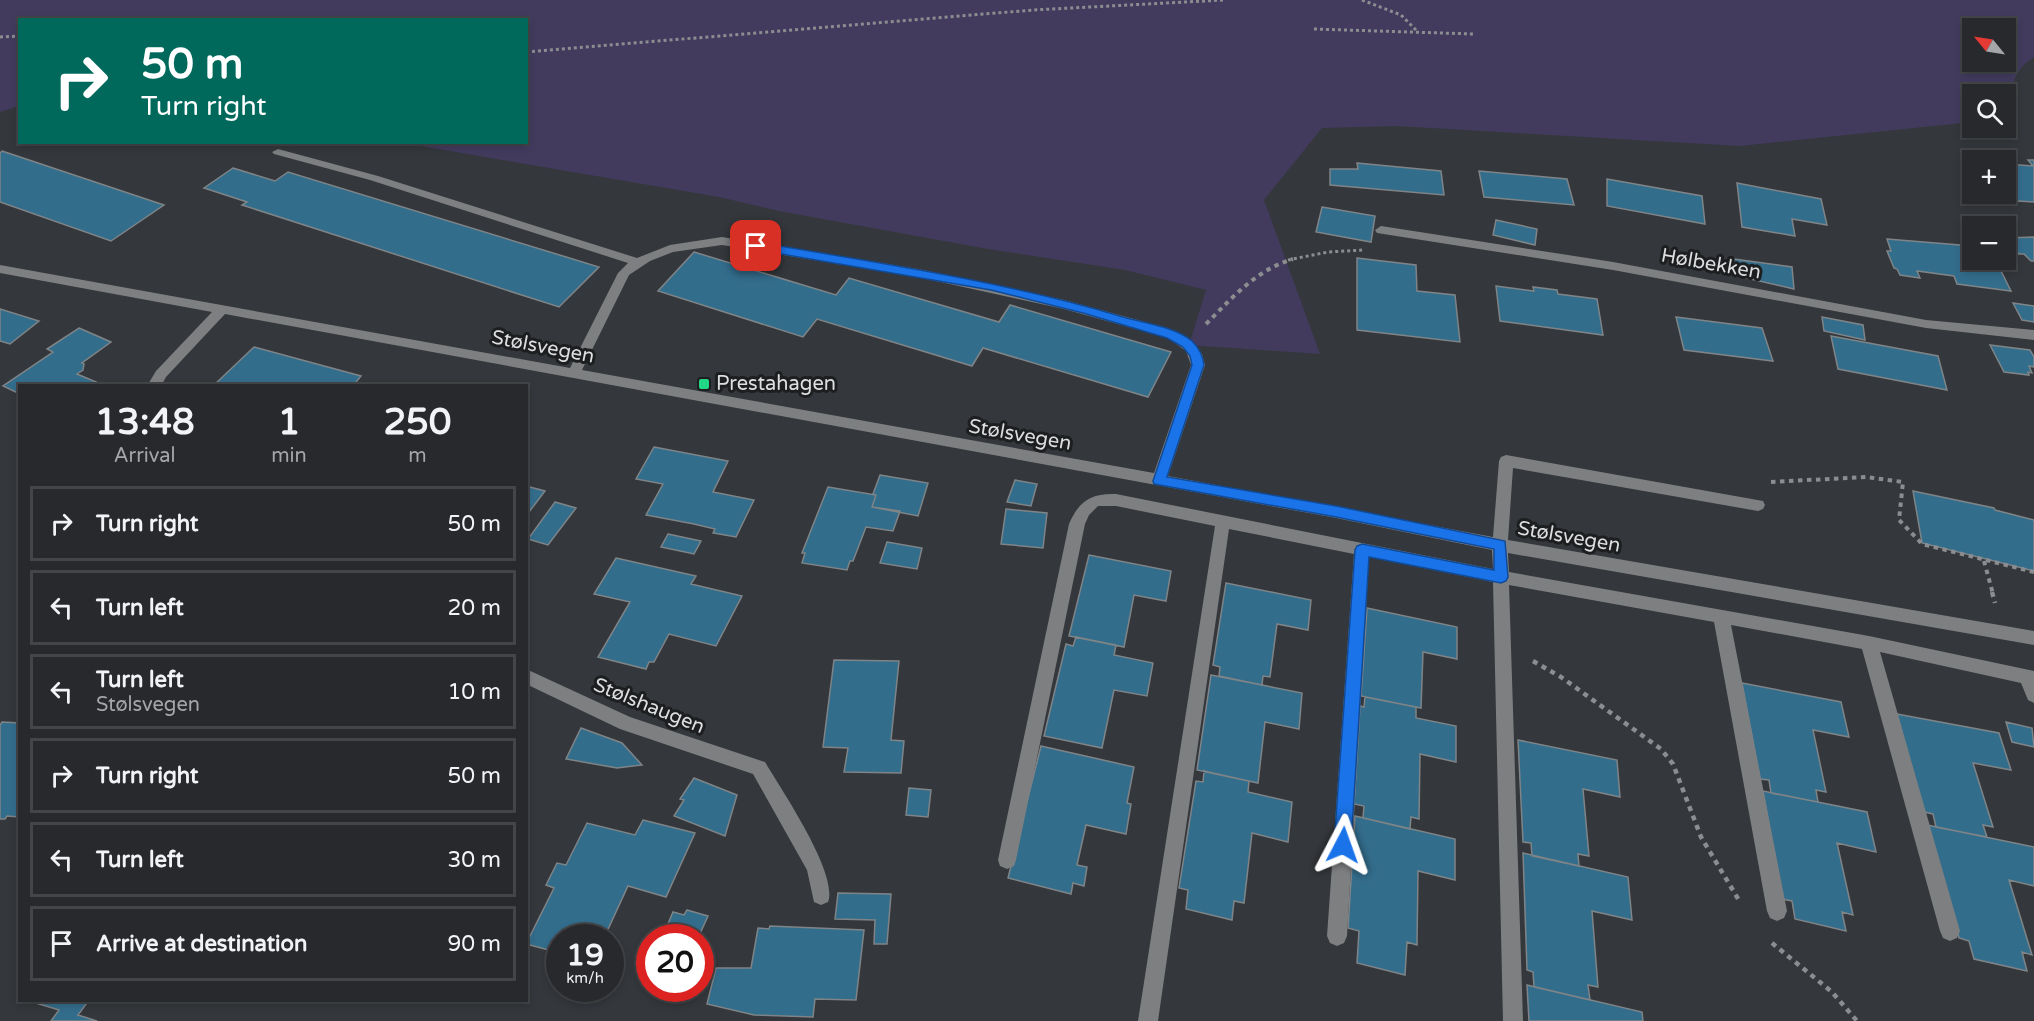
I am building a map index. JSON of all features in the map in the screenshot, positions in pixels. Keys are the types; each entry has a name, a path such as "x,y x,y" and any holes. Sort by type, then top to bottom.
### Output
{"street":[{"path":"278,152 374,178 638,262"},
{"name":"Hølbekken","path":"1381,230 1613,266 1926,324 2034,335"},
{"path":"574,373 624,273 638,262 668,249 694,242 732,242 991,286 1142,325 1171,335 1188,344 1196,355 1198,365 1159,481"},
{"name":"Stølsvegen","path":"0,269 1336,512 1500,545 2034,638"},
{"path":"155,384 161,374 221,310"},
{"path":"1513,1021 1500,545 1506,461 1758,505"},
{"path":"1007,860 1082,510 1100,499 1116,500 1501,577 1869,643 2030,677 2034,695"},
{"path":"1148,1021 1223,521"},
{"path":"1337,936 1362,550"},
{"path":"1721,616 1777,912"},
{"path":"1869,643 1950,931"},
{"name":"Stølshaugen","path":"528,677 626,723 759,768 816,868 821,895"}],"path":[{"path":"528,52 1033,10 1224,0"},
{"path":"1362,0 1384,6 1415,25 1417,31"},
{"path":"1314,29 1473,34"},
{"path":"0,37 18,36"},
{"path":"1188,344 1236,295 1268,268 1299,257 1340,250 1372,250"},
{"path":"1758,505 1772,481 1866,477 1903,482 1899,520 1922,544 2034,572"},
{"path":"1983,560 2003,632"},
{"path":"1503,645 1561,677 1661,749 1673,764 1701,837 1743,908"},
{"path":"1766,935 1773,944 1832,992 1857,1021"}],"shaded area":[{"path":"0,0 2034,0 2034,57 2020,69 2014,84 1962,84 1962,123 1740,146 1396,126 1322,128 1264,200 1320,354 1189,345 1206,290 1125,270 988,249 779,211 719,197 409,144 528,144 528,18 18,18 18,106 0,112"}],"building":[{"path":"2,151 164,205 111,241 0,202 0,153"},
{"path":"2028,160 2034,160 2034,202 2016,201 2016,165 2033,166"},
{"path":"1357,163 1441,171 1444,195 1330,185 1330,169 1358,169"},
{"path":"233,168 275,181 288,172 599,267 559,307 242,205 247,202 204,188"},
{"path":"1479,171 1567,179 1574,205 1484,197"},
{"path":"1607,179 1702,196 1705,224 1607,206"},
{"path":"1737,183 1821,199 1827,225 1792,219 1795,236 1742,227"},
{"path":"1322,207 1375,216 1371,242 1316,232"},
{"path":"1496,220 1537,229 1535,245 1493,235"},
{"path":"2034,237 2034,261 2016,250 2016,238"},
{"path":"1887,239 1962,245 1962,270 2000,270 2011,291 1957,284 1954,276 1917,271 1920,278 1900,275 1894,268 1887,251 1891,251"},
{"path":"694,252 836,295 849,278 999,322 1010,305 1171,352 1148,397 983,348 972,366 817,319 803,337 658,291"},
{"path":"1357,258 1416,265 1417,291 1455,295 1460,342 1357,330"},
{"path":"1734,259 1792,267 1794,289 1737,276"},
{"path":"1496,286 1534,291 1533,287 1557,290 1558,294 1597,299 1603,335 1500,321"},
{"path":"2013,303 2034,306 2034,322 2022,320"},
{"path":"0,309 39,321 10,344 0,341"},
{"path":"1676,317 1762,328 1773,361 1684,350"},
{"path":"1822,317 1863,325 1865,340 1824,331"},
{"path":"79,328 111,342 82,363 84,364 83,370 77,374 96,382 94,384 18,384 18,393 3,386 53,352 47,349"},
{"path":"1831,336 1938,356 1947,390 1838,369"},
{"path":"1990,345 2030,350 2034,357 2034,367 2029,366 2032,373 2028,372 2029,375 2004,372"},
{"path":"254,347 361,376 355,384 215,384"},
{"path":"654,447 728,461 713,492 754,500 736,537 713,533 715,529 646,515 663,484 636,479"},
{"path":"880,475 928,483 918,516 872,507 876,495 873,494"},
{"path":"1015,480 1037,484 1031,506 1007,502"},
{"path":"528,487 545,491 528,513"},
{"path":"828,487 876,495 872,507 900,511 893,531 866,527 853,561 850,561 847,570 802,563 805,553 802,553"},
{"path":"1913,491 1994,508 2034,520 2034,571 1922,543"},
{"path":"555,502 576,508 548,545 528,539"},
{"path":"1006,509 1047,513 1043,548 1001,544"},
{"path":"668,534 701,541 694,554 661,547"},
{"path":"887,542 922,548 917,569 880,563"},
{"path":"1089,555 1171,571 1166,601 1134,595 1124,647 1069,636"},
{"path":"616,558 696,576 691,584 742,596 716,646 669,634 654,662 649,662 646,669 598,657 630,602 594,594"},
{"path":"1226,583 1311,600 1308,630 1277,624 1270,677 1263,676 1262,685 1219,676 1220,667 1213,665"},
{"path":"1367,608 1457,627 1457,659 1423,652 1421,708 1361,696"},
{"path":"1076,637 1116,645 1114,655 1153,663 1147,696 1114,690 1102,748 1044,736 1066,644 1073,646"},
{"path":"834,660 899,661 891,740 904,741 901,773 844,772 848,748 823,747"},
{"path":"1211,675 1302,693 1299,729 1265,722 1258,783 1197,770"},
{"path":"1742,683 1841,702 1849,737 1813,730 1826,792 1816,790 1818,802 1771,793 1769,780 1760,779"},
{"path":"1365,697 1416,707 1416,718 1456,726 1456,762 1420,754 1419,819 1411,817 1410,829 1363,818 1364,806 1354,804 1360,706 1364,707"},
{"path":"1897,714 1999,733 2011,770 1973,763 1993,827 1983,825 1987,837 1936,827 1933,814 1924,812"},
{"path":"2,722 18,723 18,817 7,816 5,819 0,819 0,725"},
{"path":"2006,722 2032,728 2034,747 2012,742"},
{"path":"581,728 622,743 642,765 617,768 566,759"},
{"path":"1518,740 1617,760 1620,797 1583,789 1589,856 1578,854 1579,866 1532,856 1531,843 1523,842"},
{"path":"1041,746 1134,767 1127,803 1131,804 1126,834 1086,825 1077,865 1087,867 1084,886 1073,883 1071,894 1008,878"},
{"path":"1204,771 1249,781 1248,792 1292,802 1288,842 1252,833 1244,903 1234,901 1232,920 1186,909 1188,890 1179,888 1196,781 1203,782"},
{"path":"694,778 737,795 725,836 674,816 684,800 680,799"},
{"path":"909,788 931,790 928,817 906,815"},
{"path":"1763,791 1867,812 1876,852 1837,843 1853,915 1842,912 1846,931 1795,919 1792,901 1782,899"},
{"path":"1355,816 1455,839 1455,880 1418,871 1417,945 1407,942 1405,975 1357,963 1359,931 1348,928"},
{"path":"643,820 695,833 666,897 628,886 610,924 546,924 546,949 528,945 528,940 554,888 546,885 557,863 566,865 587,823 635,835"},
{"path":"1927,825 2034,847 2034,886 2009,880 2032,955 2022,952 2027,971 1974,959 1969,941 1959,938"},
{"path":"1523,853 1628,877 1632,920 1592,911 1598,987 1588,985 1590,1000 1534,987 1533,972 1527,970"},
{"path":"838,893 891,894 887,944 874,944 875,920 835,919"},
{"path":"687,910 708,916 704,924 668,924 673,912 684,915"},
{"path":"770,926 864,930 856,1000 815,999 813,1017 754,1015 707,1004 714,1002 716,968 751,968 758,928 769,929"},
{"path":"1527,985 1642,1012 1643,1021 1529,1021"},
{"path":"33,1002 88,1002 78,1015 97,1021 51,1021 59,1010"}],"place":[{"name":"Prestahagen","path":"704,384"}],"route":[{"path":"756,246 991,286 1085,309 1171,335 1188,344 1196,355 1198,365 1159,481 1336,512 1500,545 1501,577 1362,550 1343,845"}]}
